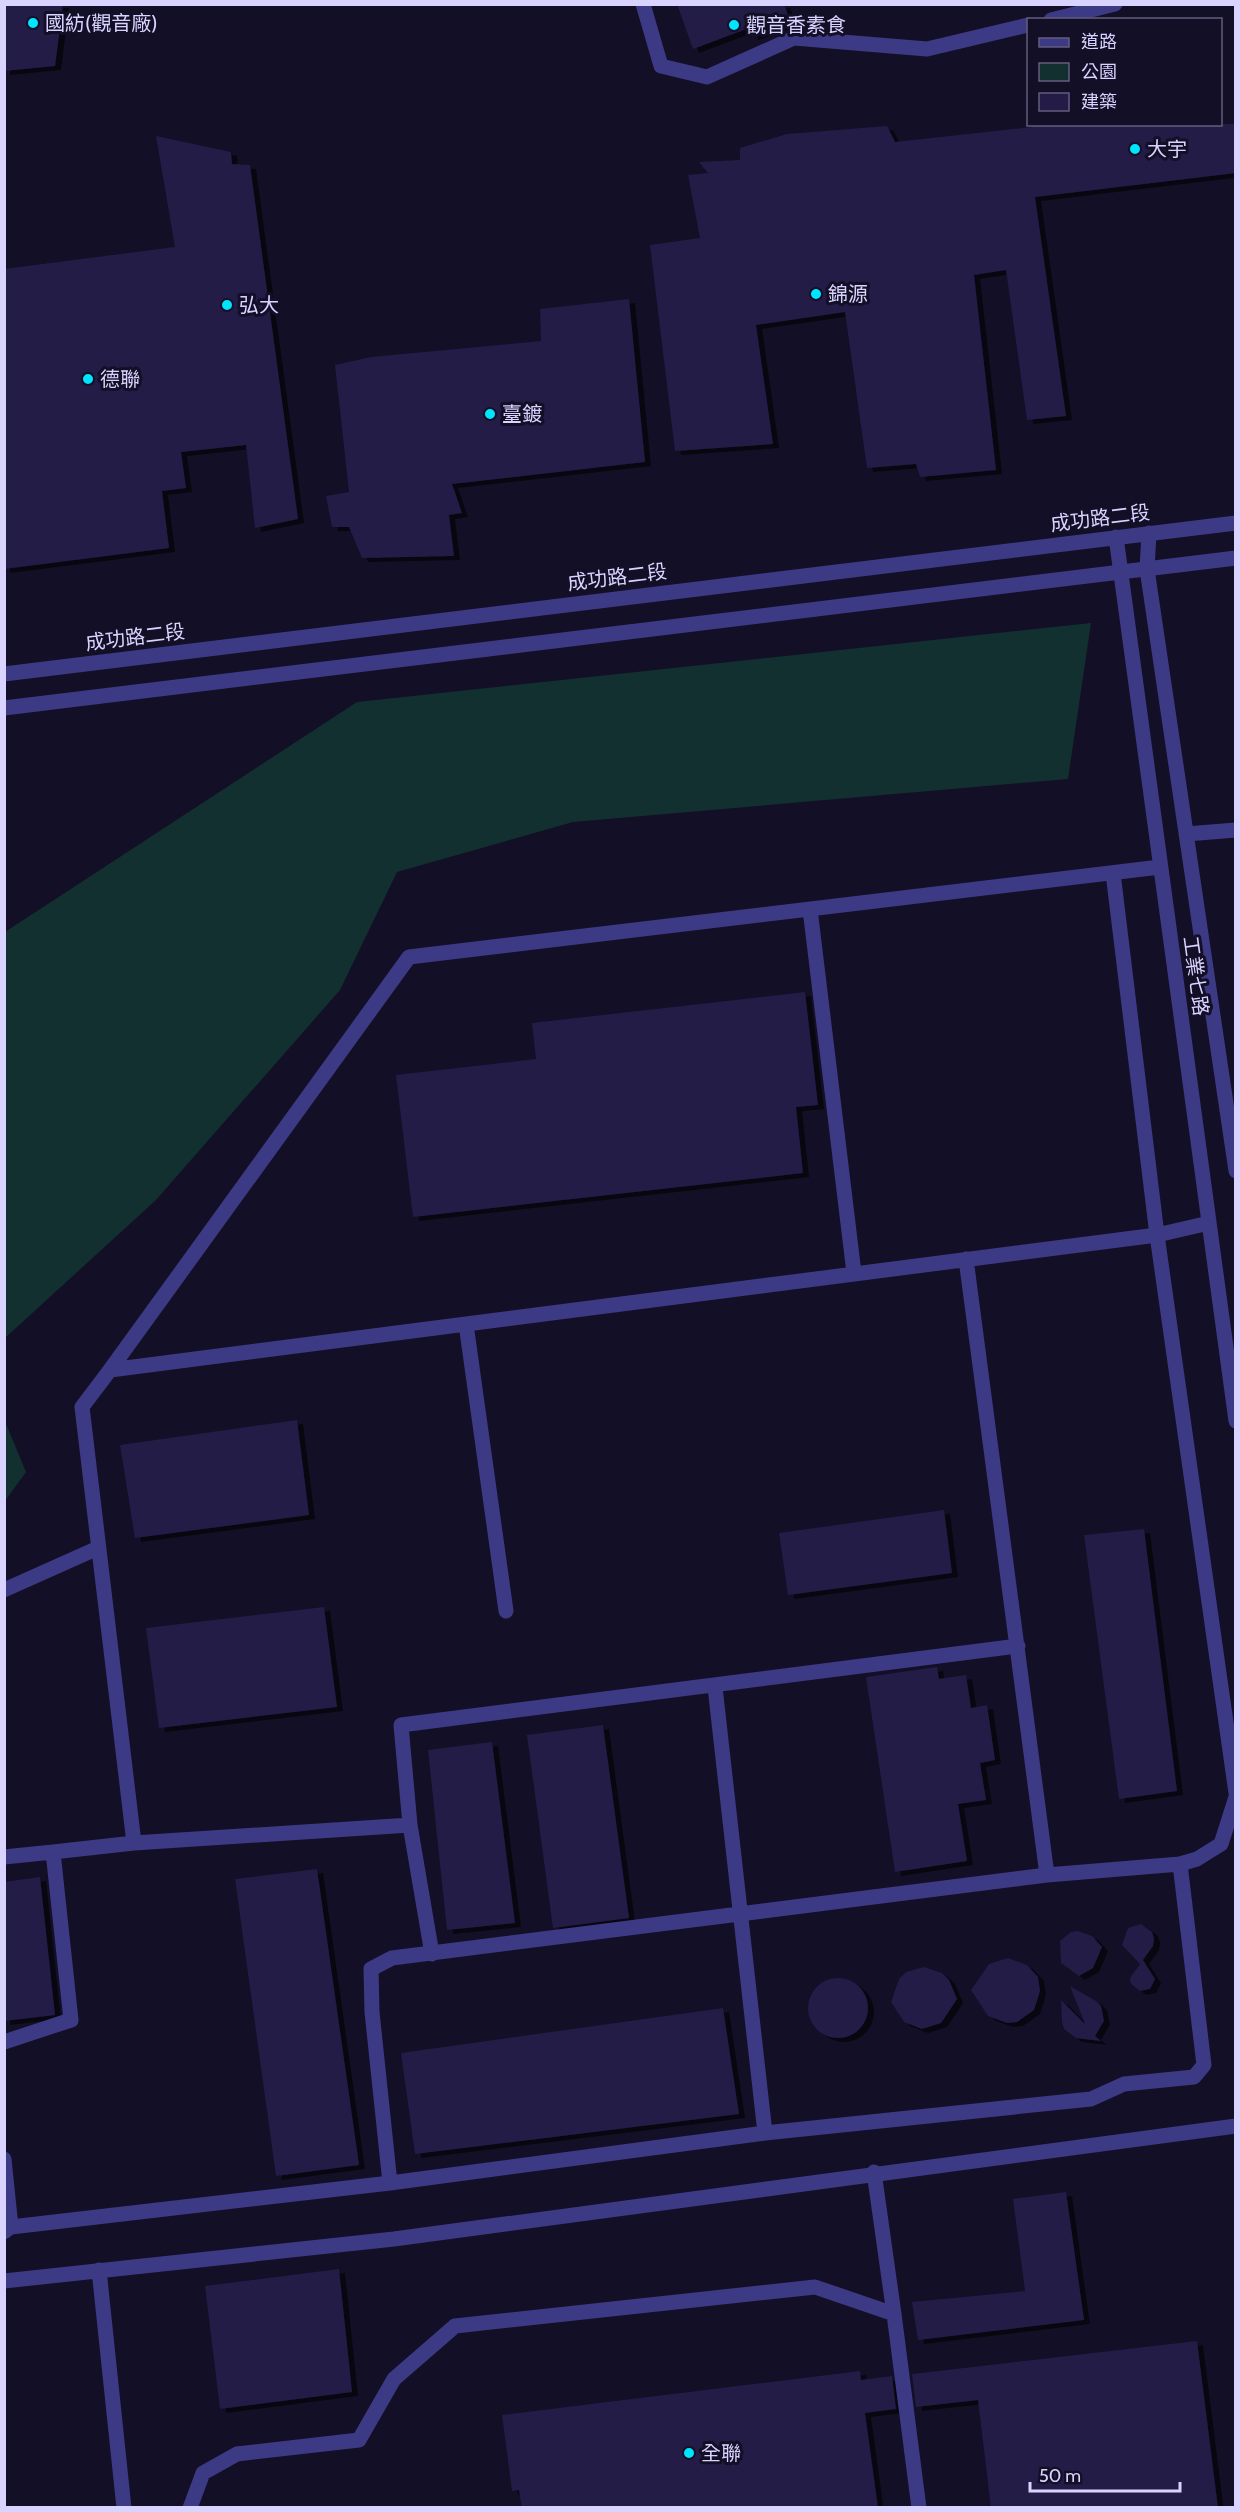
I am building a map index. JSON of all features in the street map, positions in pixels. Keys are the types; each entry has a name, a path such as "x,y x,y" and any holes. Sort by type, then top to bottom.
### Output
{"street":[{"path":"643,4 661,66 707,77 794,38 927,49 1027,25"},
{"path":"1059,18 1115,4"},
{"name":"成功路二段","path":"4,674 1236,523"},
{"name":"工業七路","path":"1149,533 1148,569 1236,1171"},
{"name":"工業七路","path":"1116,537 1236,1421"},
{"path":"4,708 1236,558"},
{"path":"1186,834 1236,830"},
{"path":"134,1843 82,1407 409,957 1160,867"},
{"path":"390,2183 372,2012 371,1969 392,1958 1047,1875 1180,1864 1197,1859 1221,1844 1236,1795 1157,1235 1113,873"},
{"path":"810,909 854,1274"},
{"path":"110,1370 1157,1235 1209,1223"},
{"path":"966,1259 1047,1875"},
{"path":"466,1324 506,1611"},
{"path":"4,1590 98,1548"},
{"path":"432,1954 410,1826 401,1725 1018,1647"},
{"path":"715,1687 765,2133"},
{"path":"4,1857 134,1843 410,1826"},
{"path":"4,2042 71,2020 53,1852"},
{"path":"4,2159 8,2229 390,2183 765,2133 1091,2098 1124,2084 1194,2077 1204,2065 1180,1864"},
{"path":"4,2281 394,2239 874,2172 1236,2126"},
{"path":"874,2172 919,2508"},
{"path":"99,2270 124,2508"},
{"path":"190,2508 203,2473 237,2454 359,2440 394,2379 454,2326 815,2287 894,2314"}],"green space":[{"path":"1091,623 1068,779 573,822 397,872 340,990 156,1200 5,1338 4,933 8,930 357,702"},
{"path":"4,1419 26,1472 5,1501 4,1501"}],"building":[{"name":"國紡(觀音廠)","path":"4,4 63,4 55,66 4,71"},
{"name":"觀音香素食","path":"677,4 784,4 791,23 752,36 749,28 693,49"},
{"name":"錦源","path":"1236,124 1236,173 1035,197 1066,416 1027,420 1006,270 974,275 996,470 920,477 916,464 867,468 845,312 756,325 773,444 675,451 650,245 700,238 688,175 708,173 699,162 740,160 740,148 787,134 887,126 895,142 1032,127"},
{"path":"156,136 231,152 232,164 250,165 298,519 255,528 246,445 181,452 186,488 162,491 169,548 4,569 4,269 175,247"},
{"name":"臺鍍","path":"629,299 645,462 452,484 462,513 449,515 454,556 362,558 349,527 332,527 326,496 349,492 335,365 371,357 541,341 540,309"},
{"path":"805,992 818,1105 796,1107 803,1173 413,1217 396,1075 536,1059 532,1023"},
{"path":"297,1420 309,1515 135,1538 120,1445"},
{"path":"944,1510 952,1573 788,1595 779,1533"},
{"path":"1144,1529 1177,1791 1119,1799 1084,1535"},
{"path":"324,1607 337,1707 159,1728 146,1628"},
{"path":"937,1667 939,1679 966,1675 971,1708 987,1705 995,1760 980,1763 986,1800 958,1804 967,1861 895,1872 866,1677"},
{"path":"603,1725 629,1918 553,1928 527,1735"},
{"path":"492,1742 515,1923 447,1930 428,1750"},
{"path":"317,1869 359,2165 276,2176 235,1879"},
{"path":"40,1877 55,2015 4,2021 4,1882"},
{"path":"1141,1924 1152,1932 1154,1939 1153,1946 1140,1964 1122,1945 1128,1928"},
{"path":"1078,1931 1092,1936 1102,1947 1093,1968 1079,1976 1061,1963 1060,1941 1071,1932"},
{"path":"1008,1958 1027,1965 1038,1977 1040,1991 1034,2010 1017,2022 1007,2023 988,2016 971,1990 989,1964"},
{"path":"1143,1960 1155,1979 1150,1989 1140,1991 1131,1984 1130,1978"},
{"path":"924,1967 942,1973 949,1980 957,1999 941,2023 922,2029 904,2022 891,2002 899,1979 906,1972"},
{"path":"832,1978 844,1978 860,1986 866,1996 868,2008 866,2020 860,2030 844,2038 832,2038 816,2030 808,2014 808,2002 816,1986"},
{"path":"1070,1986 1101,2006 1104,2021 1095,2036 1101,2041 1076,2038 1064,2029 1061,2000 1085,2024"},
{"path":"723,2008 739,2114 415,2154 401,2053"},
{"path":"1066,2192 1084,2320 918,2340 912,2302 1025,2291 1013,2199"},
{"path":"339,2269 352,2392 220,2409 205,2286"},
{"path":"1197,2341 1218,2508 991,2508 978,2400 916,2407 912,2374"},
{"name":"全聯","path":"860,2371 861,2380 892,2376 896,2409 865,2413 878,2508 522,2508 519,2490 512,2491 502,2415"}],"place":[{"name":"國紡(觀音廠)","path":"33,23"},
{"name":"觀音香素食","path":"734,25"},
{"name":"大宇","path":"1135,149"},
{"name":"錦源","path":"816,294"},
{"name":"弘大","path":"227,305"},
{"name":"德聯","path":"88,379"},
{"name":"臺鍍","path":"490,414"},
{"name":"全聯","path":"689,2453"}]}
